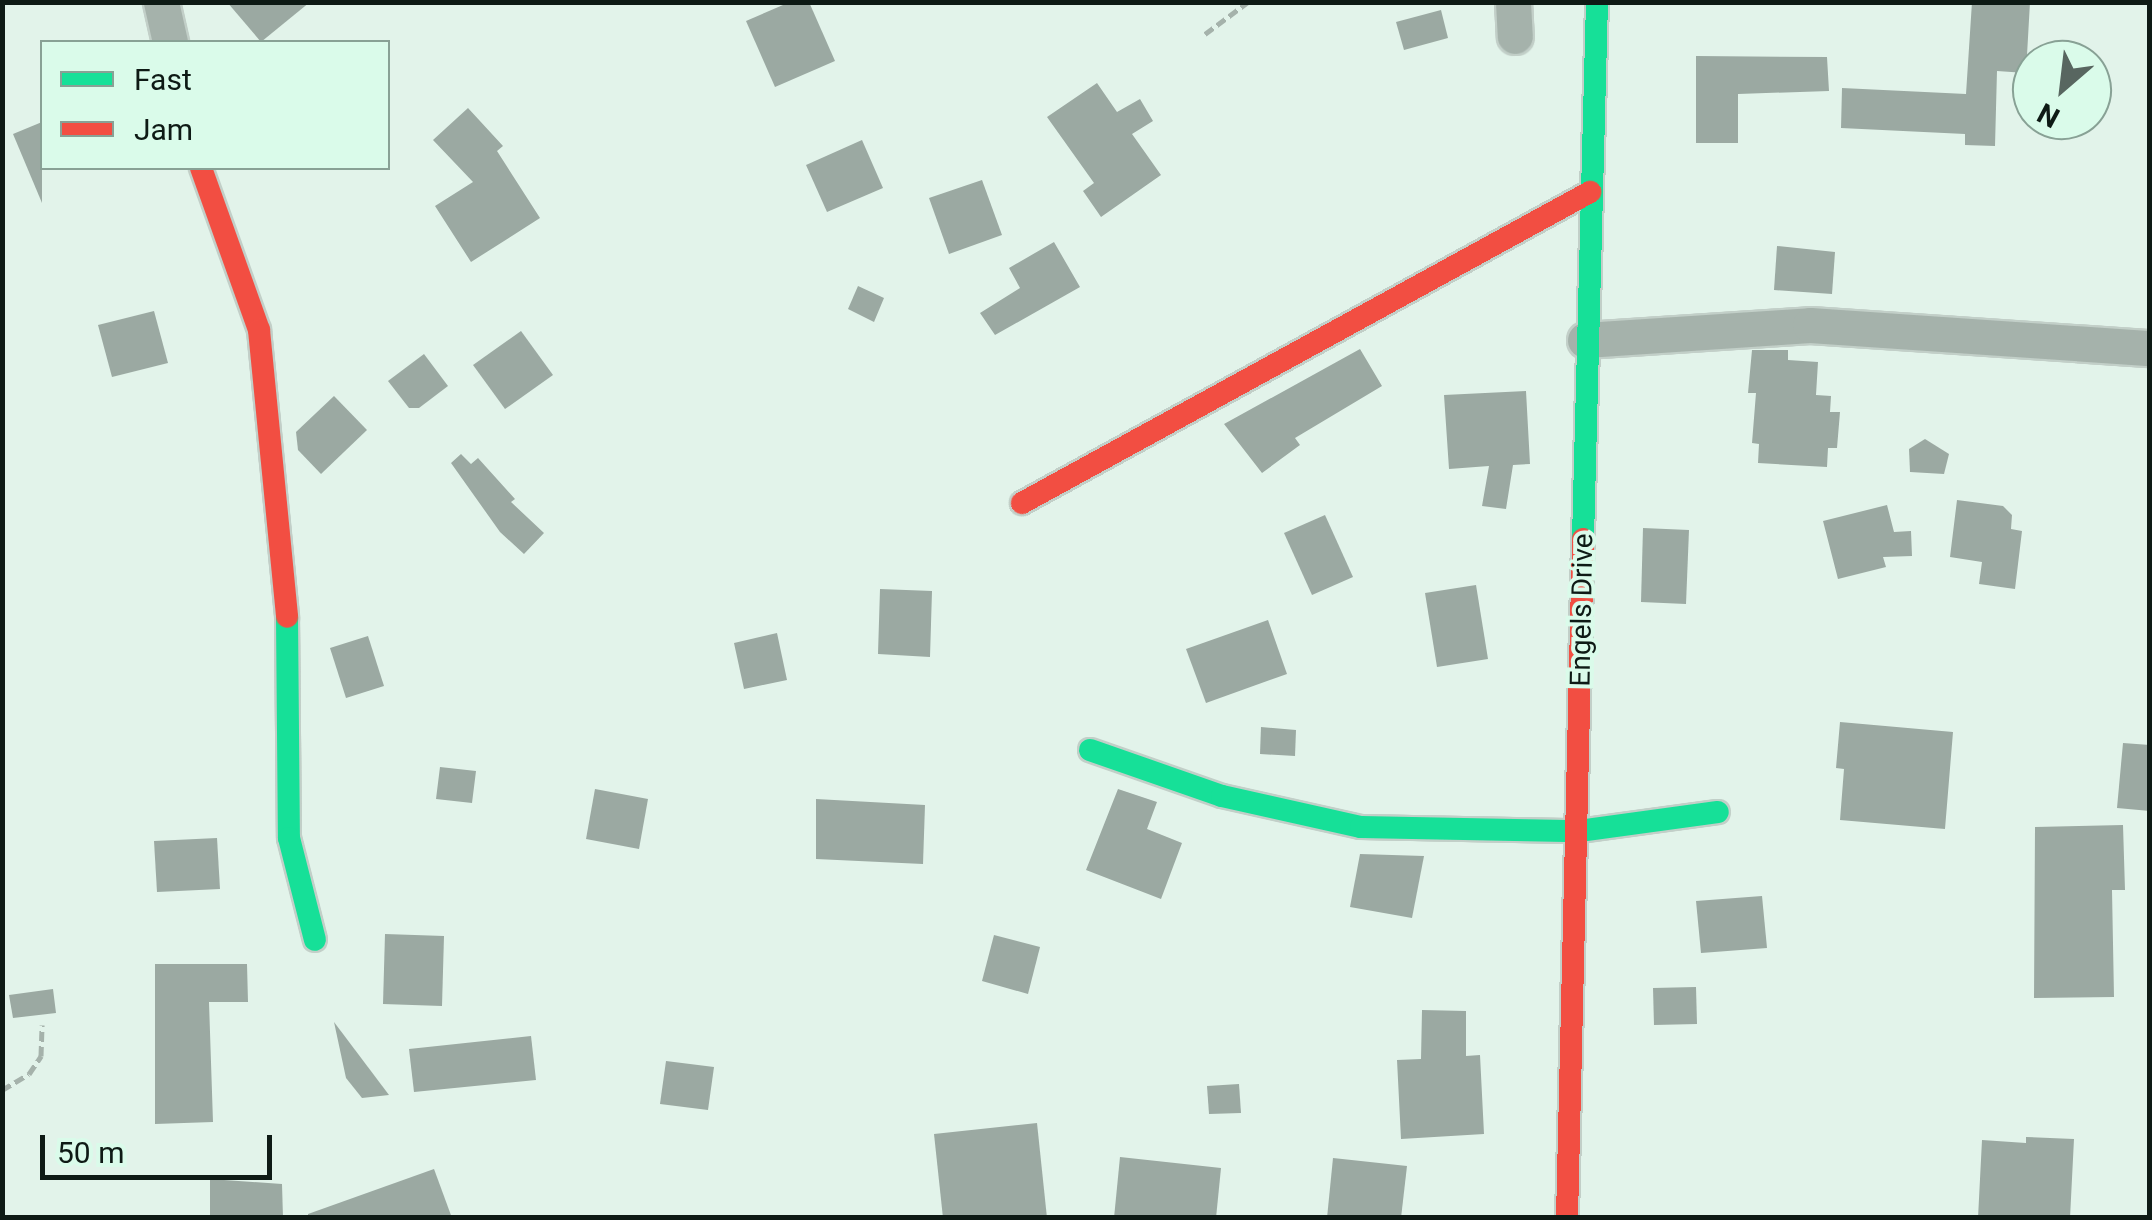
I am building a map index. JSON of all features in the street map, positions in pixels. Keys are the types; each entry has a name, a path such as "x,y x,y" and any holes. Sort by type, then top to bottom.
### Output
{"street":[{"path":"161,2 170,40"},
{"name":"Engels Drive","path":"1567,1218 1579,831 1585,340 1597,2"},
{"path":"202,170 259,330 290,653 288,838 316,940"},
{"path":"1022,503 1590,192"},
{"path":"1585,340 1810,326 2150,348"},
{"path":"1090,750 1222,796 1361,826 1579,831 1718,812"}],"path":[{"path":"1205,34 1248,2"},
{"path":"2,1090 29,1074 40,1056 42,1025"}],"building":[{"path":"227,2 310,2 263,40"},
{"path":"790,2 809,2 835,61 775,87 746,21"},
{"path":"1972,2 2030,2 2028,40 2012,40 2012,72 1997,71 1995,146 1965,145 1965,134 1841,128 1842,88 1966,94"},
{"path":"1441,10 1448,38 1404,50 1396,22"},
{"path":"1696,56 1827,57 1829,91 1738,94 1738,143 1696,143"},
{"path":"1097,83 1117,112 1140,99 1153,121 1132,134 1161,175 1101,217 1083,191 1094,183 1047,117"},
{"path":"468,108 503,146 497,151 540,218 471,262 435,206 473,182 433,140"},
{"path":"40,123 42,203 13,134"},
{"path":"862,140 883,188 827,212 806,165"},
{"path":"982,180 1002,235 949,254 929,198"},
{"path":"1054,242 1080,287 995,335 980,313 1020,288 1009,268"},
{"path":"1777,246 1835,252 1832,294 1774,290"},
{"path":"858,286 884,298 874,322 848,309"},
{"path":"154,311 168,363 112,377 98,325"},
{"path":"521,331 553,375 505,409 473,365"},
{"path":"1360,349 1382,386 1295,438 1300,445 1262,473 1224,424"},
{"path":"1752,350 1788,350 1788,360 1818,362 1816,395 1831,396 1830,412 1840,412 1837,448 1828,448 1827,467 1758,463 1759,444 1752,443 1756,393 1748,393"},
{"path":"424,354 448,386 419,408 409,408 388,381"},
{"path":"1526,391 1530,464 1513,465 1506,509 1482,506 1489,466 1449,469 1444,395"},
{"path":"334,396 367,430 321,474 298,450 296,432"},
{"path":"1925,439 1949,454 1944,474 1910,472 1909,449"},
{"path":"461,454 471,464 478,458 515,499 511,502 544,533 524,554 500,532 451,463"},
{"path":"1957,500 2003,506 2012,515 2011,529 2022,531 2015,589 1979,584 1982,562 1950,557"},
{"path":"1887,505 1894,532 1911,531 1912,556 1883,557 1886,567 1838,579 1823,521"},
{"path":"1325,515 1353,577 1312,595 1284,533"},
{"path":"1643,528 1689,530 1686,604 1641,602"},
{"path":"1476,585 1488,659 1437,667 1425,593"},
{"path":"880,589 932,591 930,657 878,654"},
{"path":"1268,620 1287,674 1206,703 1186,649"},
{"path":"777,633 787,680 744,689 734,643"},
{"path":"368,636 384,686 346,698 330,648"},
{"path":"1840,722 1953,732 1945,829 1840,820 1844,769 1836,768"},
{"path":"1261,727 1296,730 1295,756 1260,754"},
{"path":"2123,743 2150,745 2150,811 2117,808"},
{"path":"440,767 476,771 472,803 436,799"},
{"path":"595,789 648,799 639,849 586,839"},
{"path":"1118,789 1157,802 1147,829 1182,843 1161,899 1086,870"},
{"path":"816,799 925,805 923,864 816,859"},
{"path":"2123,825 2125,890 2112,890 2114,997 2034,998 2035,827"},
{"path":"217,838 220,889 157,892 154,841"},
{"path":"1360,854 1424,856 1412,918 1350,907"},
{"path":"1762,896 1767,948 1701,953 1696,901"},
{"path":"385,934 444,936 442,1006 383,1004"},
{"path":"994,935 1040,947 1028,994 982,981"},
{"path":"155,964 247,964 248,1002 209,1002 213,1122 155,1124"},
{"path":"1696,987 1697,1024 1654,1025 1653,988"},
{"path":"53,989 56,1013 13,1018 9,995"},
{"path":"1422,1010 1466,1011 1466,1056 1480,1055 1484,1134 1401,1139 1397,1060 1421,1059"},
{"path":"334,1022 389,1095 362,1098 346,1078"},
{"path":"531,1036 536,1080 414,1092 409,1049"},
{"path":"666,1061 714,1067 708,1110 660,1104"},
{"path":"1239,1084 1241,1113 1209,1114 1207,1086"},
{"path":"1037,1123 1047,1218 943,1218 934,1134"},
{"path":"2026,1137 2074,1139 2070,1218 1978,1218 1982,1140 2026,1143"},
{"path":"1120,1157 1221,1168 1216,1218 1114,1218"},
{"path":"1333,1158 1407,1166 1401,1218 1327,1218"},
{"path":"434,1169 452,1218 308,1218 308,1214"},
{"path":"210,1179 282,1184 283,1218 210,1218"}],"traffic: fast":[{"path":"1583,539 1597,2"},
{"path":"287,617 289,838 315,940"},
{"path":"1090,750 1222,796 1361,827 1579,831 1718,812"}],"traffic: jam":[{"path":"202,170 259,330 287,617"},
{"path":"1022,503 1590,192"},
{"path":"1567,1218 1583,539"}]}
